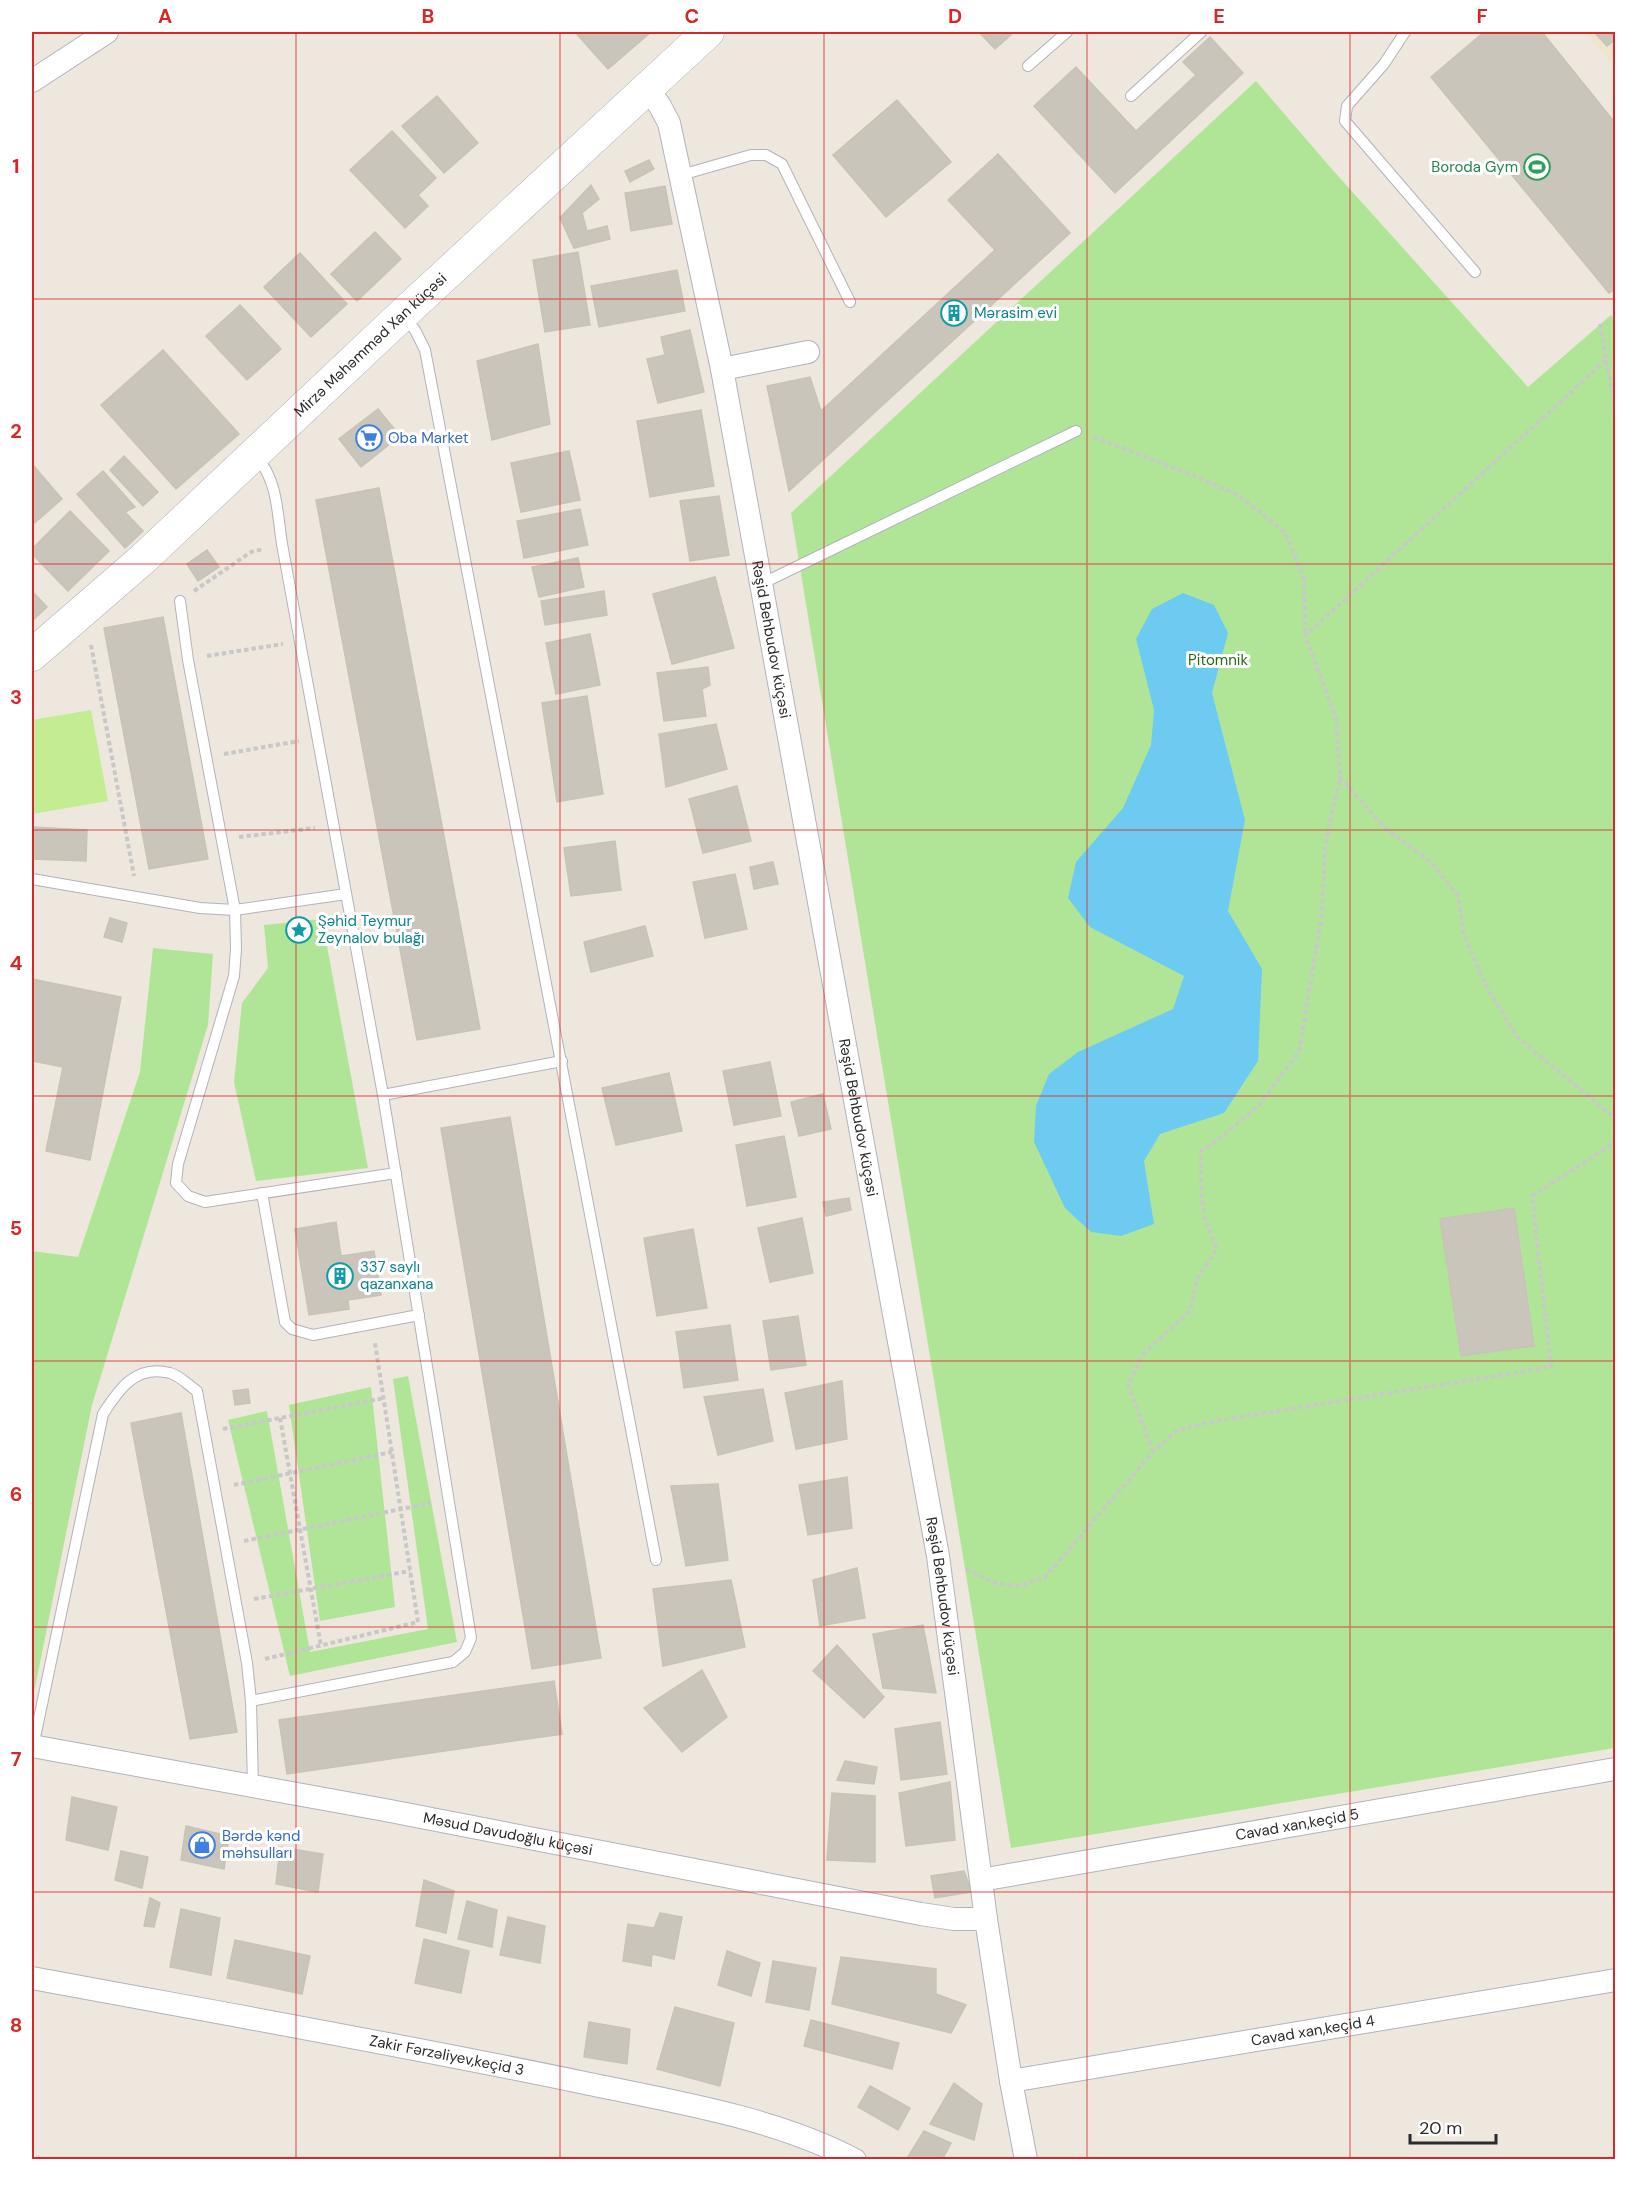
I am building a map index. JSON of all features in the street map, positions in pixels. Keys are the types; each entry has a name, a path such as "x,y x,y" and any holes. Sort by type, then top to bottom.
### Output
{"street":[{"path":"32,81 107,32"},
{"name":"Mirzə Məhəmməd Xan küçəsi","path":"32,655 144,558 708,32"},
{"name":"Rəşid Behbudov küçəsi","path":"647,88 669,123 722,369 938,1556 986,1919 1011,2081 1026,2160"},
{"path":"722,369 808,352"},
{"name":"Məsud Davudoğlu küçəsi","path":"32,1750 385,1810 921,1914 954,1919 986,1919"},
{"name":"Cavad xan,keçid 5","path":"981,1880 1615,1769"},
{"name":"Zakir Fərzəliyev,keçid 3","path":"32,1978 492,2064 701,2108 734,2116 826,2154 855,2160"},
{"name":"Cavad xan,keçid 4","path":"1011,2081 1616,1980"}],"lane":[{"path":"1028,66 1067,32"},
{"path":"1131,96 1201,32"},
{"path":"1405,32 1384,64 1347,106 1345,121 1474,272"},
{"path":"681,175 751,155 766,154 782,164 850,302"},
{"path":"402,315 415,330 425,350 656,1560"},
{"path":"761,584 1076,431"},
{"path":"251,1701 453,1662 465,1652 471,1638 383,1095 272,479 267,468 254,454"},
{"path":"180,601 188,660 235,910 236,949 234,976 178,1164 176,1184 188,1196 205,1202 396,1173"},
{"path":"32,879 200,908 235,910 345,894"},
{"path":"383,1095 562,1061"},
{"path":"261,1193 285,1322 292,1329 313,1335 419,1315"},
{"path":"32,1750 103,1414 119,1389 143,1372 171,1373 197,1391 247,1663 251,1701 253,1787"}],"path":[{"path":"1600,324 1616,414"},
{"path":"1305,636 1606,360"},
{"path":"1076,431 1185,472 1238,495 1285,532 1304,579 1305,636 1336,718 1340,777 1325,846 1322,913 1299,1052 1259,1105 1219,1140 1202,1151 1204,1216 1217,1249 1197,1279 1190,1311 1143,1354 1128,1385 1153,1452"},
{"path":"180,601 251,552 282,544"},
{"path":"89,633 138,898"},
{"path":"188,660 301,640"},
{"path":"206,757 318,738"},
{"path":"1340,777 1383,827 1432,863 1458,896 1464,934 1481,974 1517,1037 1616,1119"},
{"path":"220,839 333,826"},
{"path":"938,1556 995,1582 1019,1586 1045,1576 1153,1452 1176,1431 1209,1422 1551,1367 1532,1196 1616,1142"},
{"path":"247,1663 418,1622 373,1325"},
{"path":"205,1432 384,1398"},
{"path":"280,1418 321,1646"},
{"path":"215,1488 392,1452"},
{"path":"225,1545 449,1499"},
{"path":"236,1603 410,1571"}],"shaded area":[{"path":"1584,32 1615,32 1615,67"}],"green space":[{"name":"Pitomnik","path":"1256,81 1330,167 1528,387 1611,315 1615,320 1615,1748 1011,1848 791,513"},
{"path":"91,710 108,801 32,814 32,720"},
{"path":"322,919 368,1168 256,1181 234,1082 242,1003 268,968 264,925"},
{"path":"153,948 213,954 208,1025 92,1405 32,1702 32,1251 78,1257 140,1072"},
{"path":"408,1376 457,1642 290,1676 228,1420 267,1411 310,1652 428,1629 393,1379"},
{"path":"371,1387 395,1607 320,1621 289,1405"}],"water":[{"path":"1183,593 1214,605 1228,633 1212,693 1245,820 1228,911 1262,969 1258,1061 1224,1113 1160,1134 1144,1161 1154,1224 1121,1236 1091,1232 1065,1208 1034,1142 1036,1106 1049,1074 1078,1052 1173,1009 1184,976 1090,927 1068,898 1076,862 1123,808 1151,745 1154,710 1136,639 1152,609"}],"building":[{"path":"575,32 651,32 608,69"},
{"path":"979,32 1014,32 995,49"},
{"path":"1484,32 1542,32 1616,124 1616,288 1609,293 1431,77"},
{"path":"1594,32 1616,32 1616,39 1607,46"},
{"path":"1210,37 1243,73 1115,193 1034,106 1076,67 1136,131 1196,75 1183,62"},
{"path":"437,96 478,143 444,173 402,126"},
{"path":"897,100 951,162 886,217 833,155"},
{"path":"392,131 436,178 418,195 428,206 405,228 350,170"},
{"name":"Mərasim evi","path":"998,154 1070,233 789,491 767,386 810,377 821,411 995,250 948,200"},
{"path":"649,160 654,169 630,182 625,171"},
{"path":"591,185 599,199 582,213 587,231 607,226 610,239 574,248 560,218"},
{"path":"665,186 672,224 631,231 625,193"},
{"path":"375,232 401,259 357,301 331,274"},
{"path":"578,252 590,325 545,332 533,260"},
{"path":"300,253 347,304 311,337 264,287"},
{"path":"677,270 685,311 599,327 591,286"},
{"path":"240,305 281,349 247,380 206,336"},
{"path":"690,330 704,392 658,403 647,359 665,355 661,337"},
{"path":"538,344 550,424 492,440 477,361"},
{"path":"163,350 239,434 176,489 101,405"},
{"name":"Oba Market","path":"378,409 400,436 361,467 339,439"},
{"path":"701,410 714,486 650,497 637,421"},
{"path":"569,451 580,500 521,512 511,463"},
{"path":"124,456 158,492 143,506 110,470"},
{"path":"32,466 62,499 32,525"},
{"path":"103,471 135,507 125,512 143,531 125,548 77,494"},
{"path":"379,488 480,1029 417,1040 316,500"},
{"path":"719,496 729,555 690,561 680,501"},
{"path":"580,509 588,545 524,558 517,521"},
{"path":"70,511 109,551 68,591 32,554 32,549"},
{"path":"207,550 219,567 198,581 187,564"},
{"path":"578,558 584,587 539,597 532,567"},
{"path":"715,577 734,648 672,664 653,594"},
{"path":"32,591 47,607 32,621"},
{"path":"604,591 607,615 545,625 541,601"},
{"path":"163,617 208,859 149,869 104,628"},
{"path":"590,634 600,685 556,694 546,643"},
{"path":"708,667 710,685 702,689 706,716 664,721 657,673"},
{"path":"587,696 603,794 557,802 542,703"},
{"path":"716,724 727,769 666,787 659,734"},
{"path":"737,786 751,841 703,853 689,799"},
{"path":"32,827 87,830 86,861 32,859"},
{"path":"615,841 621,890 571,896 564,848"},
{"path":"773,862 778,884 754,889 750,867"},
{"path":"735,874 747,929 705,938 693,882"},
{"path":"110,918 127,923 122,942 104,937"},
{"path":"645,926 653,956 591,972 584,942"},
{"path":"32,979 121,997 90,1160 46,1151 63,1067 32,1061"},
{"path":"770,1062 781,1116 734,1125 723,1071"},
{"path":"669,1073 682,1131 616,1145 602,1088"},
{"path":"823,1094 831,1129 799,1136 791,1102"},
{"path":"510,1117 601,1658 532,1669 441,1128"},
{"path":"784,1136 796,1197 747,1206 736,1145"},
{"path":"849,1198 851,1210 826,1216 823,1202"},
{"path":"1514,1208 1534,1346 1461,1356 1440,1219"},
{"path":"802,1218 813,1273 770,1282 758,1228"},
{"name":"337 saylı qazanxana","path":"336,1222 341,1256 374,1251 381,1295 348,1300 349,1309 309,1315 295,1229"},
{"path":"693,1229 707,1308 657,1316 644,1238"},
{"path":"798,1316 806,1365 771,1370 763,1321"},
{"path":"730,1325 738,1380 684,1388 676,1332"},
{"path":"842,1381 847,1439 796,1449 785,1393"},
{"path":"248,1389 250,1403 235,1405 233,1391"},
{"path":"763,1389 773,1441 718,1455 704,1397"},
{"path":"181,1413 237,1732 190,1739 131,1423"},
{"path":"847,1477 852,1528 808,1535 799,1485"},
{"path":"718,1484 728,1560 686,1566 671,1486"},
{"path":"857,1568 865,1618 820,1626 813,1580"},
{"path":"731,1580 745,1647 663,1666 653,1589"},
{"path":"923,1625 936,1693 883,1688 873,1634"},
{"path":"837,1645 884,1697 864,1718 813,1671"},
{"path":"702,1670 727,1717 682,1752 644,1708"},
{"path":"554,1681 562,1734 287,1774 279,1720"},
{"path":"940,1722 947,1774 901,1780 895,1729"},
{"path":"845,1761 877,1767 874,1784 837,1780"},
{"path":"950,1782 955,1840 906,1846 899,1793"},
{"path":"832,1793 875,1796 875,1862 827,1860"},
{"path":"72,1797 117,1807 108,1850 66,1840"},
{"path":"186,1826 229,1836 224,1869 181,1860"},
{"path":"280,1847 323,1854 318,1892 276,1884"},
{"path":"121,1851 148,1857 142,1888 115,1880"},
{"path":"964,1871 972,1892 935,1898 931,1876"},
{"path":"424,1880 454,1891 446,1933 416,1926"},
{"path":"150,1898 160,1903 154,1927 144,1926"},
{"path":"467,1901 497,1910 492,1947 458,1939"},
{"path":"181,1909 220,1918 211,1975 170,1967"},
{"path":"660,1913 682,1917 674,1959 652,1954 651,1966 623,1961 628,1924 654,1928"},
{"path":"508,1917 545,1926 540,1963 500,1955"},
{"path":"424,1939 469,1951 461,1993 415,1983"},
{"path":"235,1940 310,1956 302,1994 227,1978"},
{"path":"727,1951 760,1963 751,1996 718,1985"},
{"path":"841,1957 936,1969 936,1994 966,2005 951,2033 832,2004"},
{"path":"773,1961 816,1968 809,2010 766,2002"},
{"path":"675,2007 734,2023 720,2086 657,2069"},
{"path":"811,2020 899,2043 892,2069 804,2046"},
{"path":"589,2022 630,2029 627,2064 584,2057"},
{"path":"954,2083 982,2104 974,2140 930,2124"},
{"path":"870,2086 910,2108 898,2130 858,2107"},
{"path":"924,2131 951,2143 942,2160 906,2160"}],"place":[{"name":"Boroda Gym","path":"1537,167"},
{"name":"Mərasim evi","path":"954,313"},
{"name":"Oba Market","path":"369,438"},
{"name":"Şəhid Teymur Zeynalov bulağı","path":"299,930"},
{"name":"337 saylı qazanxana","path":"340,1276"},
{"name":"Bərdə kənd məhsulları","path":"202,1845"}]}
